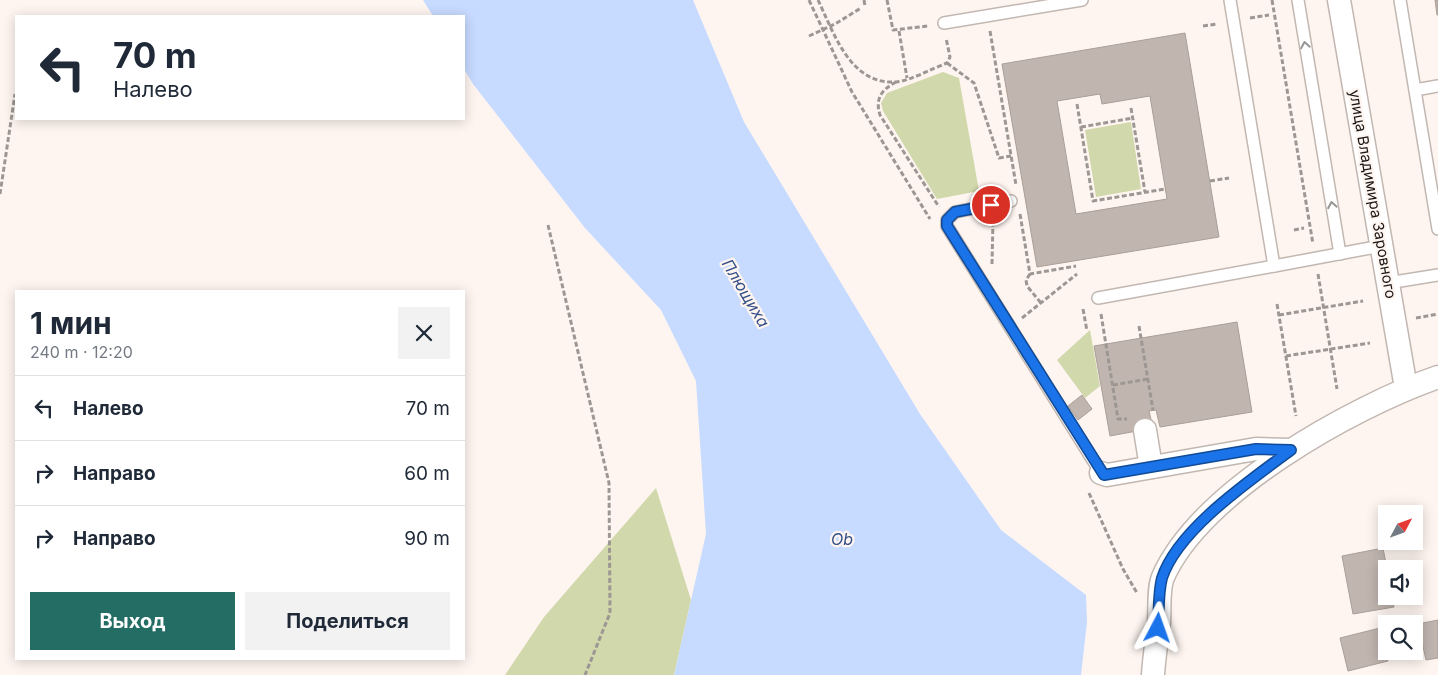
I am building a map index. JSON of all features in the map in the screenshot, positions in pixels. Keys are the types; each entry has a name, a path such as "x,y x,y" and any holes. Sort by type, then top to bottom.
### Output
{"street":[{"name":"улица Владимира Заровного","path":"1339,0 1406,388"},
{"path":"1153,675 1162,579 1176,552 1203,521 1241,487 1291,450 1323,430 1406,388 1438,377"},
{"path":"1145,416 1151,468"},
{"path":"1095,480 1107,476 1256,449 1291,450"}],"lane":[{"path":"944,23 1082,0"},
{"path":"1230,0 1274,266"},
{"path":"1298,0 1340,254"},
{"path":"1400,0 1438,230"},
{"path":"1415,90 1438,86"},
{"path":"1016,201 955,212 947,220 950,234 986,290 1095,480"},
{"path":"1098,298 1381,246"},
{"path":"1388,283 1438,275"}],"path":[{"path":"809,0 852,92 871,126 932,222"},
{"path":"818,0 842,50 852,64 869,76 896,82"},
{"path":"822,7 824,0"},
{"path":"864,0 865,6"},
{"path":"887,0 892,29 899,30 944,23 950,57 947,63 896,82 882,91 878,99 880,116 947,220"},
{"path":"1272,0 1337,389"},
{"path":"809,36 831,26 860,8"},
{"path":"1244,19 1269,15"},
{"path":"987,16 1011,156 1016,201 1030,274 1026,280 1027,286 1041,303"},
{"path":"1203,26 1223,23"},
{"path":"899,30 907,78"},
{"path":"947,63 974,83 999,158 1011,156"},
{"path":"0,194 15,94"},
{"path":"1077,104 1093,201 1165,189"},
{"path":"1131,108 1145,192"},
{"path":"1081,127 1133,118"},
{"path":"1210,181 1229,178"},
{"path":"986,290 992,262 994,231 991,205"},
{"path":"548,226 609,483 610,613 585,675"},
{"path":"1294,230 1304,228"},
{"path":"1030,274 1076,266"},
{"path":"1016,323 1077,274"},
{"path":"1279,315 1363,301"},
{"path":"1277,304 1296,416"},
{"path":"1083,309 1086,332"},
{"path":"1139,326 1148,379 1145,416"},
{"path":"1286,356 1370,343"},
{"path":"1106,344 1118,419 1145,416"},
{"path":"1113,385 1148,379"},
{"path":"1145,416 1147,407"},
{"path":"1095,480 1102,524 1138,595"}],"green space":[{"path":"943,72 959,78 979,191 937,199 883,111 881,103 887,93"},
{"path":"1131,122 1141,189 1096,197 1085,130"},
{"path":"1090,330 1100,386 1085,398 1057,360"},
{"path":"656,488 691,600 674,675 505,675 544,617"}],"water":[{"name":"Ob","path":"423,0 693,0 744,122 920,414 1001,530 1086,595 1087,622 1081,675 674,675 706,534 696,381 661,310 585,228 473,84 465,71 465,15 432,15"}],"building":[{"path":"1435,0 1438,0 1438,15 1437,15"},
{"path":"1185,33 1219,237 1037,267 1002,64","holes":["1100,94 1102,104 1150,96 1167,199 1076,214 1057,101"]},
{"path":"1237,322 1252,412 1160,427 1156,410 1149,411 1153,428 1110,436 1094,346"},
{"path":"1082,395 1092,409 1078,420 1068,406"},
{"path":"1378,549 1383,550 1385,560 1378,560 1378,605 1394,605 1394,607 1353,614 1342,556"},
{"path":"1438,620 1438,658 1426,660 1423,646 1423,623"},
{"path":"1378,628 1378,660 1388,661 1348,671 1340,638"}],"route":[{"path":"991,205 955,212 947,220 950,234 1101,473 1107,476 1256,449 1291,450 1241,487 1203,521 1176,552 1162,579 1158,628"}],"water label":[{"name":"Плющиха","path":"746,293"}]}
